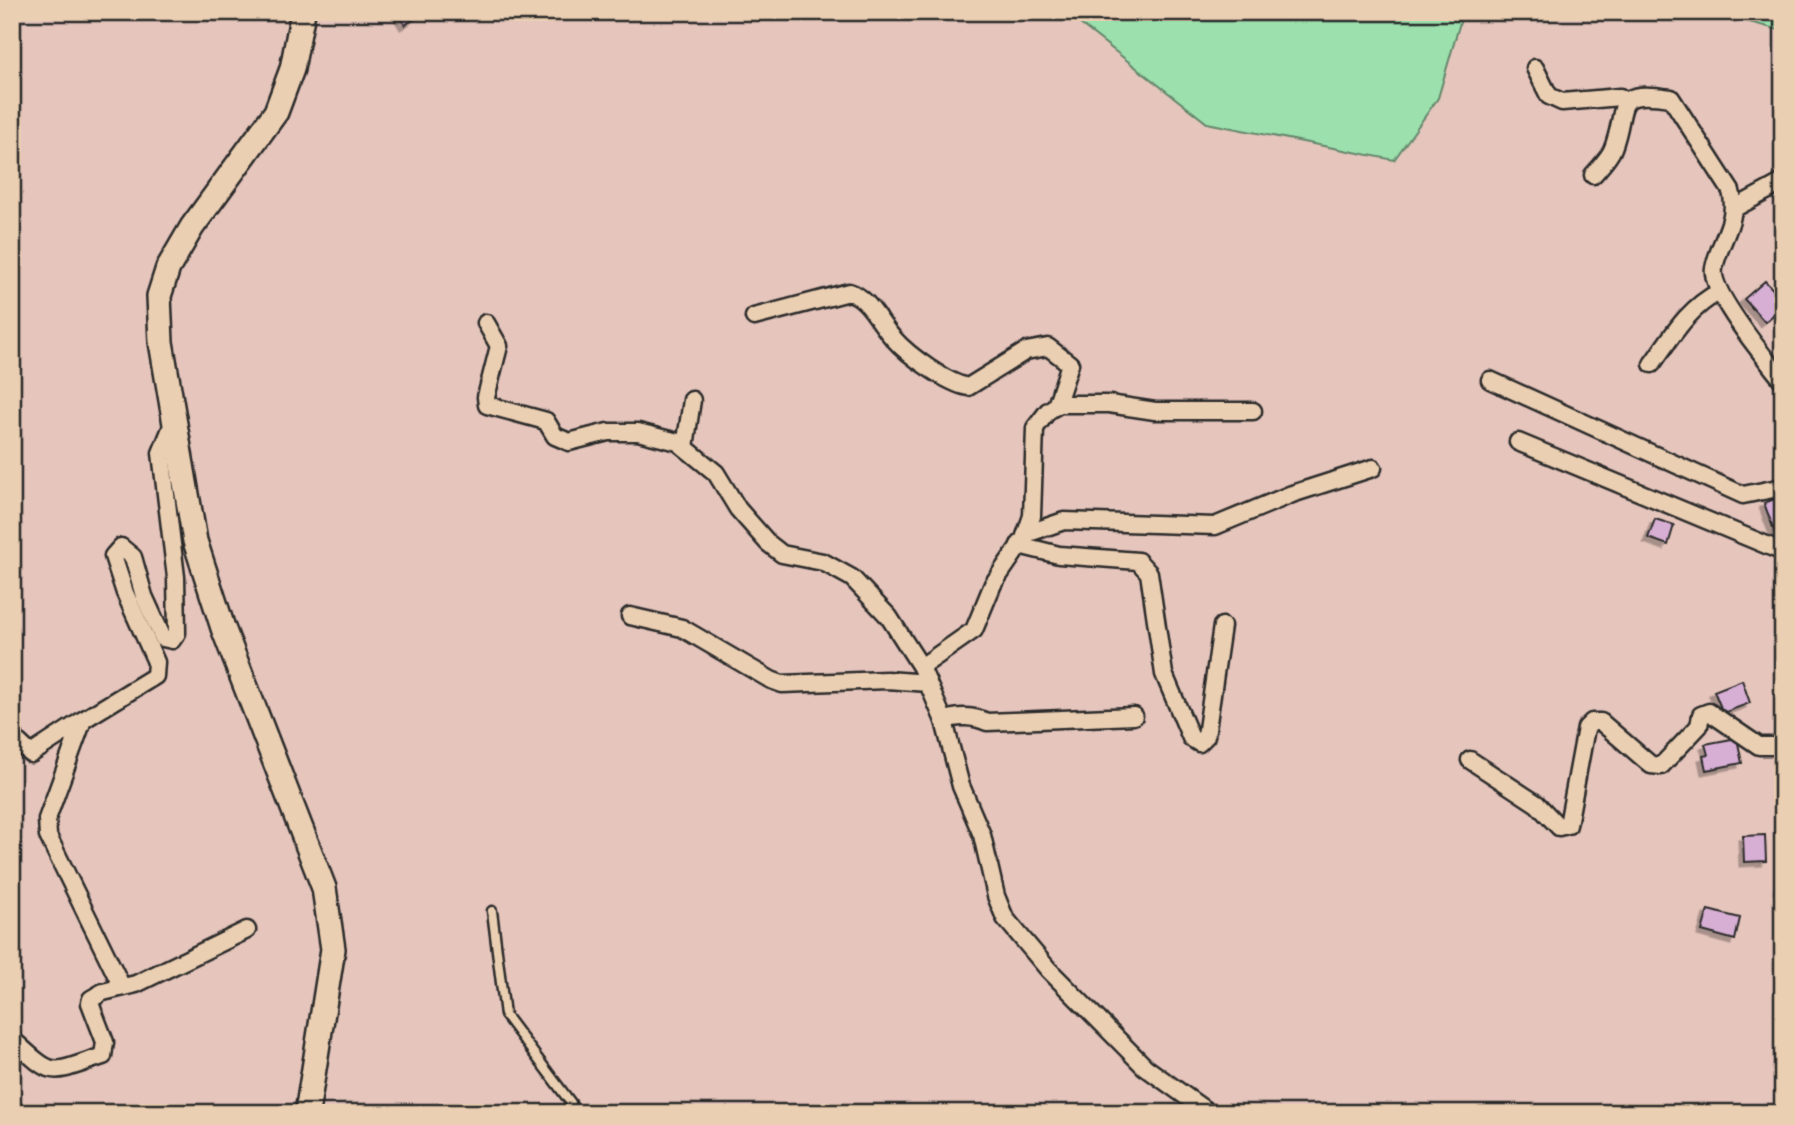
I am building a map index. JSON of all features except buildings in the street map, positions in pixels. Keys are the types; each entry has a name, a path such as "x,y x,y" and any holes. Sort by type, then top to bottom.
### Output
{"street":[{"path":"303,12 292,69 276,112 192,227 168,268 159,296 161,342 176,416 195,541 223,628 324,888 330,916 333,949 307,1113"},
{"path":"1535,68 1549,96 1562,102 1620,97 1626,102"},
{"path":"1593,175 1613,149 1621,108 1626,102 1645,94 1671,98 1731,191 1735,208 1713,271 1719,292 1783,381"},
{"path":"1735,208 1783,182"},
{"path":"754,317 849,292 860,295 895,341 954,385 968,387 1026,351 1048,346 1070,364 1056,407 1035,428 1032,516 1023,539 993,584 974,631 921,667"},
{"path":"1652,364 1685,318 1704,300 1719,292"},
{"path":"486,323 499,346 486,397 487,405 545,421 555,436 569,442 608,432 638,432 678,442 716,473 738,509 768,543 782,554 823,562 852,578 889,617 921,667 944,721 961,786 982,835 996,895 1005,918 1048,969 1145,1067 1209,1113"},
{"path":"1490,380 1743,495 1783,487"},
{"path":"685,447 692,400"},
{"path":"1056,407 1109,404 1155,411 1252,411"},
{"path":"12,731 16,740 31,754 155,676 156,662 125,593 113,556 121,547 133,557 144,596 163,638 172,640 177,633 176,577 161,453 176,416"},
{"path":"1518,442 1776,549 1783,546"},
{"path":"1023,539 1065,521 1215,526 1292,494 1373,468"},
{"path":"1023,539 1059,555 1138,561 1149,573 1164,674 1191,738 1199,743 1206,736 1222,626"},
{"path":"630,617 682,628 782,684 887,680 928,683"},
{"path":"1470,760 1537,804 1559,827 1568,825 1586,728 1592,722 1601,722 1651,765 1661,766 1699,726 1702,715 1709,712 1759,746 1783,746"},
{"path":"944,721 952,717 978,718 986,722 1134,716"},
{"path":"83,720 47,819 48,835 122,987"},
{"path":"12,1039 43,1067 54,1072 103,1056 104,1042 90,1003 91,999 103,992 136,984 247,930"}],"lane":[{"path":"492,911 505,1015 571,1102 572,1113"}],"green space":[{"path":"1065,12 1463,12 1438,98 1394,160 1207,123"},
{"path":"1712,12 1783,12 1783,31"}]}
